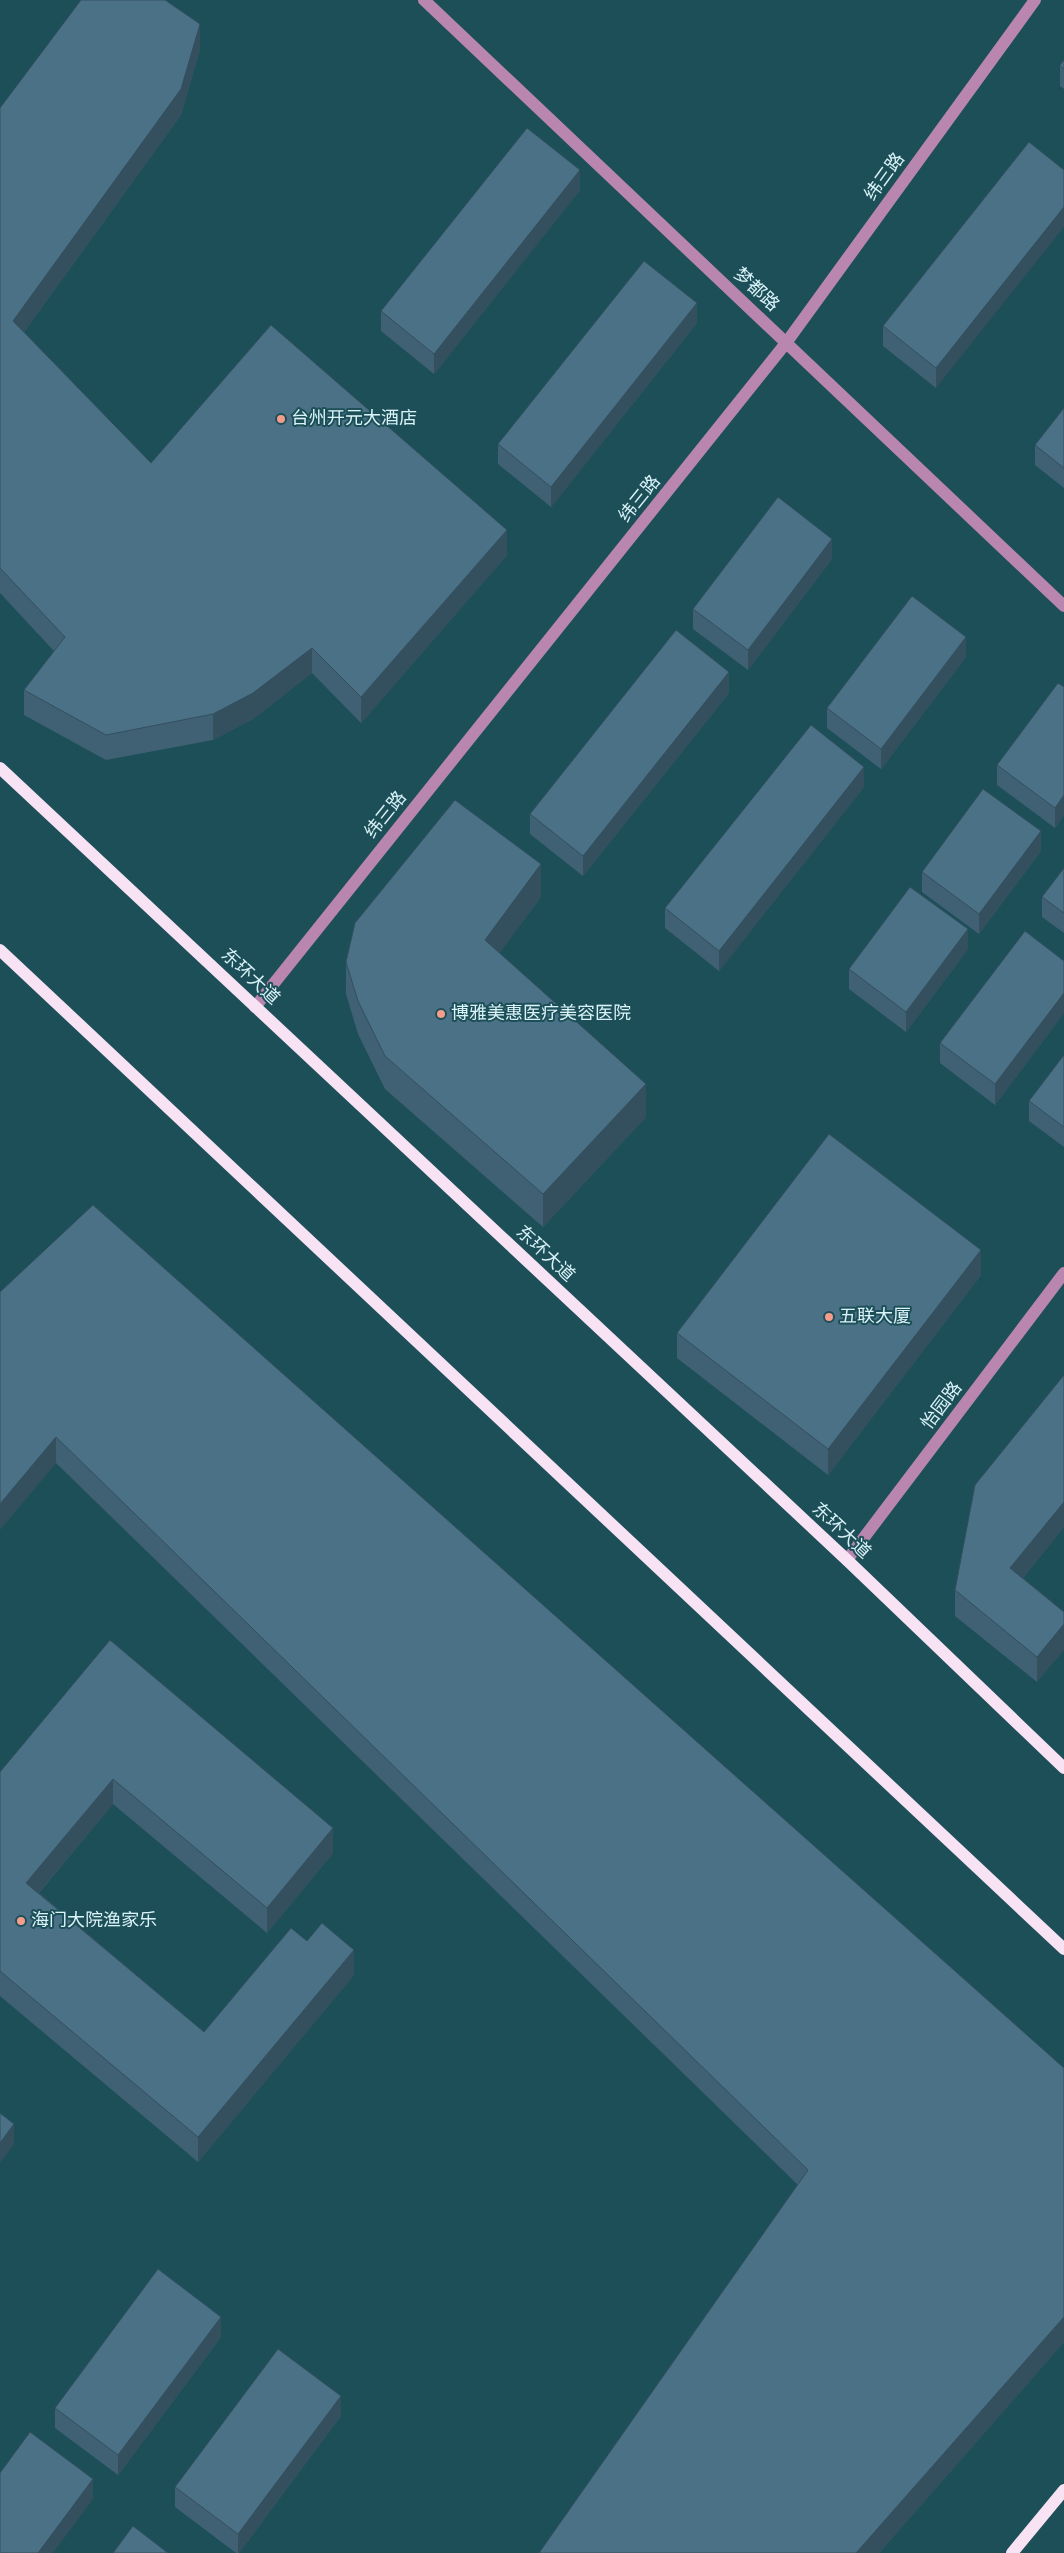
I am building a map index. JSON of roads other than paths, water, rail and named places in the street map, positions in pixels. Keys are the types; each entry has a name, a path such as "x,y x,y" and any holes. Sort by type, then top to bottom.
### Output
{"main road":[{"name":"东环大道","path":"0,768 847,1560 1064,1768"},
{"path":"0,950 1064,1949"},
{"path":"1012,2553 1064,2490"}],"street":[{"name":"梦都路","path":"424,0 1064,606"},
{"name":"纬三路","path":"255,1007 786,343 1035,0"},
{"name":"怡园路","path":"847,1560 1064,1273"}],"place":[{"name":"台州开元大酒店","path":"281,419"},
{"name":"博雅美惠医疗美容医院","path":"441,1014"},
{"name":"五联大厦","path":"829,1317"},
{"name":"海门大院渔家乐","path":"21,1921"}]}
